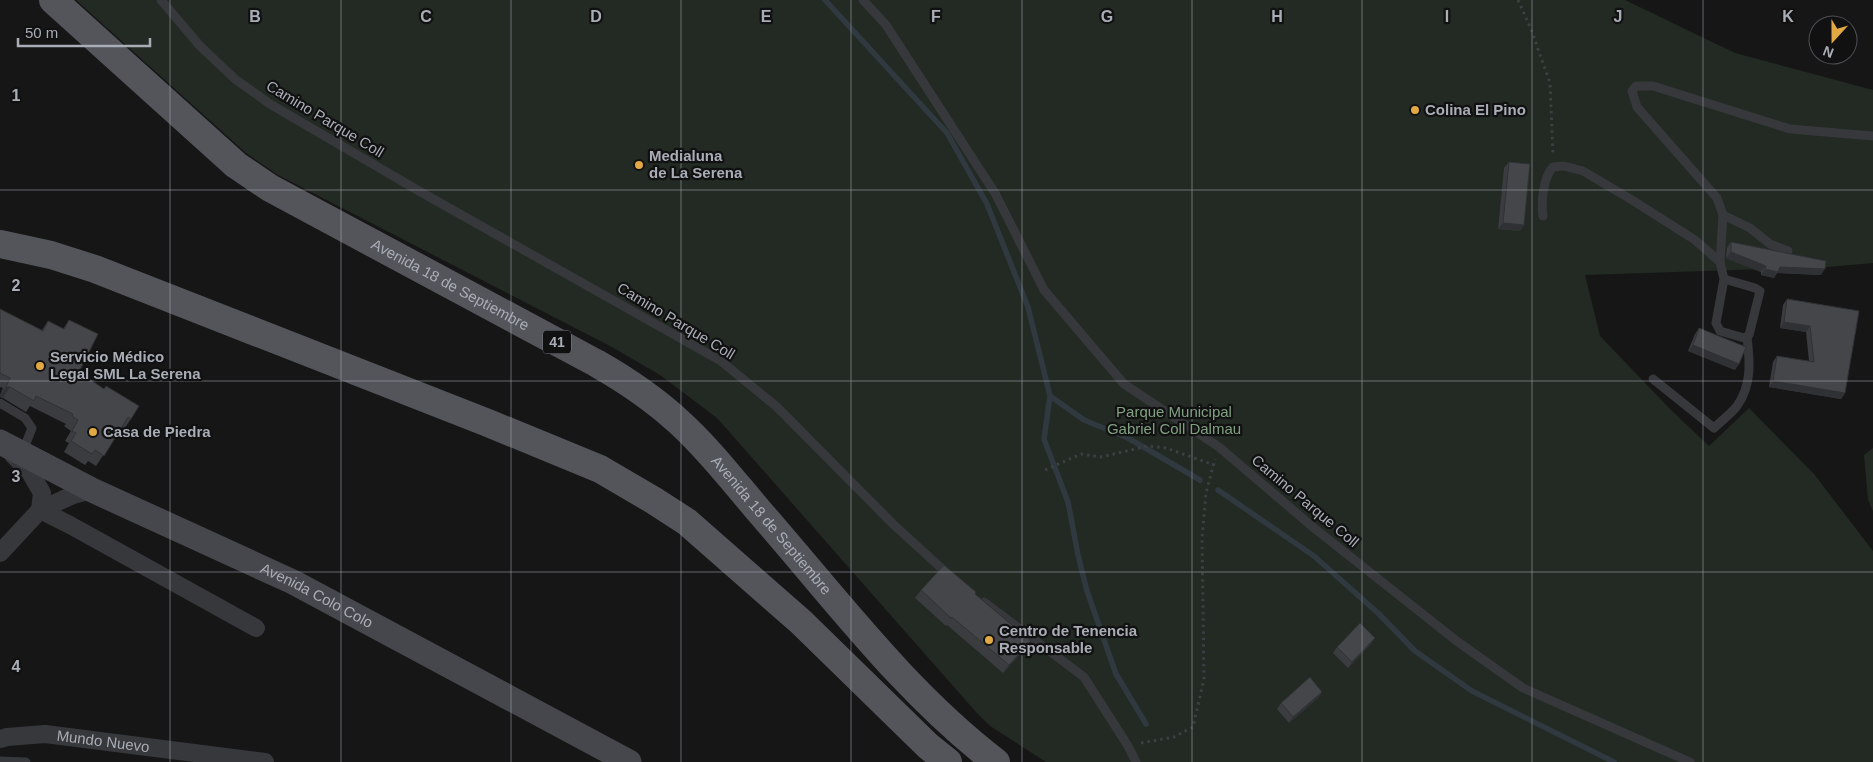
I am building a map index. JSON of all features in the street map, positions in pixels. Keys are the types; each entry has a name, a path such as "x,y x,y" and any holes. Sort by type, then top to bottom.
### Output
{"main road":[{"name":"Avenida 18 de Septiembre","path":"53,0 236,165 252,177 596,363 619,376 662,407 703,446 885,657 939,713 996,762"},
{"path":"0,244 51,255 95,269 488,423 600,469 687,522 801,622 928,746 948,762"}],"street":[{"name":"Avenida Colo Colo","path":"8,446 92,490 293,582 629,762"},
{"path":"8,446 30,472 42,493 40,510"},
{"path":"0,553 40,510 74,495 92,490"},
{"path":"40,510 256,628"},
{"name":"Mundo Nuevo","path":"0,740 7,737 45,734 265,762"}],"lane":[{"name":"Camino Parque Coll","path":"161,0 200,46 235,79 270,104 419,191 721,361 777,407 894,525 957,581"},
{"name":"Camino Parque Coll","path":"863,0 886,25 995,193 1044,290 1124,384 1219,447 1337,546 1458,642 1523,688 1690,762"},
{"path":"1747,337 1744,338 1720,331 1716,323 1724,279 1720,262 1723,215 1717,198 1637,107 1632,91 1636,86 1653,86 1790,129 1873,136"},
{"path":"1543,216 1542,208 1548,173 1553,167 1564,166 1583,171 1695,240 1720,262"},
{"path":"1723,215 1750,228 1770,244 1788,251"},
{"path":"1652,379 1714,428 1737,406 1748,382 1750,362 1747,337 1760,291 1756,288 1724,279"},
{"path":"0,403 25,418 32,428 8,446"},
{"path":"980,599 1084,677 1128,746 1136,762"},
{"path":"0,761 26,762"}],"path":[{"path":"1518,0 1531,29 1550,84 1553,167"},
{"path":"1045,470 1081,454 1101,457 1148,446 1166,448 1214,466"},
{"path":"1128,746 1174,737 1193,727 1204,678 1202,538 1206,493 1219,447"}],"green space":[{"name":"Parque Municipal Gabriel Coll Dalmau","path":"76,0 1625,0 1735,53 1873,90 1873,263 1827,267 1585,275 1600,336 1671,410 1709,446 1749,408 1814,474 1873,551 1873,762 1046,762 990,726 976,712 717,418 660,375 612,347 278,175 246,153"},
{"path":"1873,448 1873,511 1868,500 1864,455"}],"building":[{"path":"1509,162 1530,164 1524,225 1503,223"},
{"path":"1731,242 1826,261 1825,269 1780,267 1778,272 1765,269 1766,266 1731,252"},
{"path":"1787,299 1859,311 1845,393 1773,381 1777,356 1814,362 1810,326 1784,322"},
{"path":"0,309 43,331 48,321 64,329 69,320 98,334 79,372 104,389 106,386 139,406 131,419 128,417 104,456 95,450 92,454 71,441 76,433 72,431 78,420 72,416 73,414 36,396 34,401 10,387 6,387 10,378 0,373"},
{"path":"1699,328 1746,347 1739,364 1693,345"},
{"path":"944,565 1031,641 1009,665 951,618 921,590"},
{"path":"1360,623 1375,638 1352,662 1337,647"},
{"path":"1310,677 1322,692 1293,717 1281,703"}],"waterway":[{"path":"825,0 947,133 987,204 1028,307 1050,396 1044,439 1068,502 1087,591 1116,674 1146,724"},
{"path":"1050,396 1084,420 1128,438 1200,480"},
{"path":"1218,490 1314,556 1379,614 1415,651 1472,691 1614,762"}],"place":[{"name":"Colina El Pino","path":"1415,110"},
{"name":"Medialuna de La Serena","path":"639,165"},
{"name":"Servicio Médico Legal SML La Serena","path":"40,366"},
{"name":"Casa de Piedra","path":"93,432"},
{"name":"Centro de Tenencia Responsable","path":"989,640"}]}
